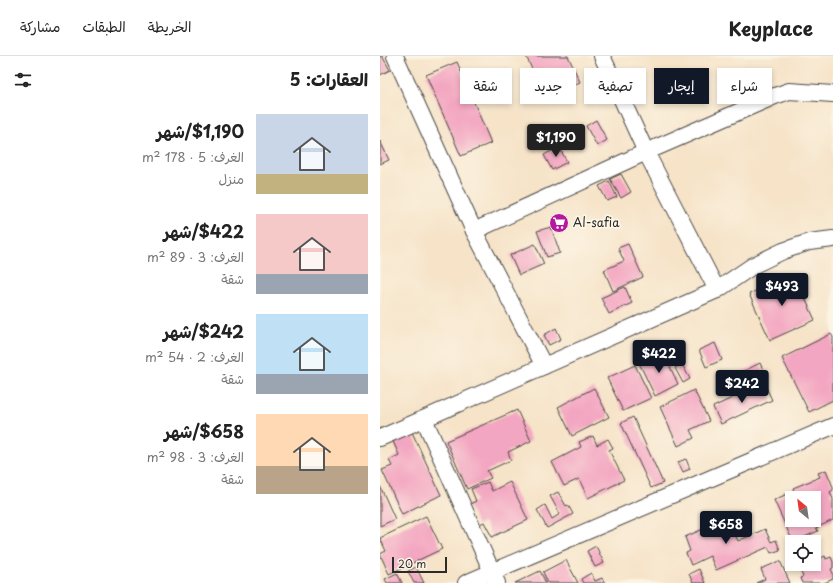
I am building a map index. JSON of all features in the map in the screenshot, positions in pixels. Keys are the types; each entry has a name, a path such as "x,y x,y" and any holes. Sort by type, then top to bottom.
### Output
{"street":[{"path":"395,56 474,231 544,366"},
{"path":"602,56 646,152 717,290"},
{"path":"474,231 646,152 775,96 789,91 833,94"},
{"path":"380,438 717,290 754,265 783,251 809,242 833,240"},
{"path":"424,418 494,577"},
{"path":"466,583 494,577 833,426"}],"building":[{"path":"380,56 382,56 390,70 380,75"},
{"path":"526,56 568,56 574,68 531,68"},
{"path":"457,62 460,69 460,104 475,104 491,143 461,156 426,75"},
{"path":"576,73 580,82 576,84"},
{"path":"596,120 607,140 597,146 586,126"},
{"path":"380,141 389,160 380,164"},
{"path":"559,147 567,162 552,170 544,155"},
{"path":"621,174 631,192 621,198 610,179"},
{"path":"609,181 617,197 607,201 599,186"},
{"path":"551,227 560,253 547,257 537,231"},
{"path":"535,244 544,264 519,275 510,255"},
{"path":"628,244 643,277 613,291 604,270 624,261 618,248"},
{"path":"794,274 815,320 770,340 749,294"},
{"path":"625,287 632,303 609,314 601,298"},
{"path":"556,328 561,339 549,345 544,335"},
{"path":"831,334 833,337 833,400 809,412 782,358"},
{"path":"715,343 722,360 706,367 699,350"},
{"path":"663,352 678,384 655,396 639,363"},
{"path":"760,363 767,378 747,388 740,373"},
{"path":"682,364 690,379 683,383 675,368"},
{"path":"635,365 651,398 623,411 607,378"},
{"path":"764,383 772,400 721,424 713,407"},
{"path":"594,388 609,417 572,436 558,407"},
{"path":"694,390 709,421 690,430 694,438 678,446 660,407"},
{"path":"517,410 531,441 508,452 511,460 487,471 491,478 467,489 446,441"},
{"path":"633,417 663,483 651,488 621,423"},
{"path":"411,430 441,495 402,514 382,470 392,466 389,460 399,455 392,439"},
{"path":"593,436 597,445 608,439 613,448 609,450 624,480 588,498 579,479 564,486 552,462 581,447 579,442"},
{"path":"686,459 690,469 683,472 678,462"},
{"path":"826,470 833,487 833,490 830,492 833,499 833,520 821,526 821,491 794,491 793,488 820,477 818,473"},
{"path":"488,482 492,491 510,482 528,520 492,537 484,522 478,525 468,505 476,501 471,489"},
{"path":"380,486 395,519 380,526"},
{"path":"558,492 566,506 568,505 573,514 547,528 537,510 545,505 552,519 560,514 550,496"},
{"path":"785,495 785,524 774,500"},
{"path":"426,516 442,549 389,574 380,554 386,551 380,538"},
{"path":"728,518 738,541 765,529 771,542 776,540 780,550 771,553 768,547 716,570 710,556 691,565 686,553 690,551 685,537"},
{"path":"786,527 818,527 816,528 818,531 809,535 790,535"},
{"path":"596,546 604,563 595,567 587,551"},
{"path":"825,556 826,559 831,557 833,562 833,568 831,569 833,579 824,583 802,583 800,578 803,577 800,571 821,571 821,558"},
{"path":"566,560 578,583 548,583 543,572"},
{"path":"780,561 790,583 756,583 765,579 761,569"},
{"path":"416,567 424,583 414,583 408,571"},
{"path":"699,569 705,583 693,583 689,574"},
{"path":"540,571 546,583 515,583"},
{"path":"397,573 402,583 387,583 385,579"},
{"path":"591,573 595,581 602,578 605,583 583,583 581,579"}],"place":[{"name":"Al-safia","path":"559,223"}]}
